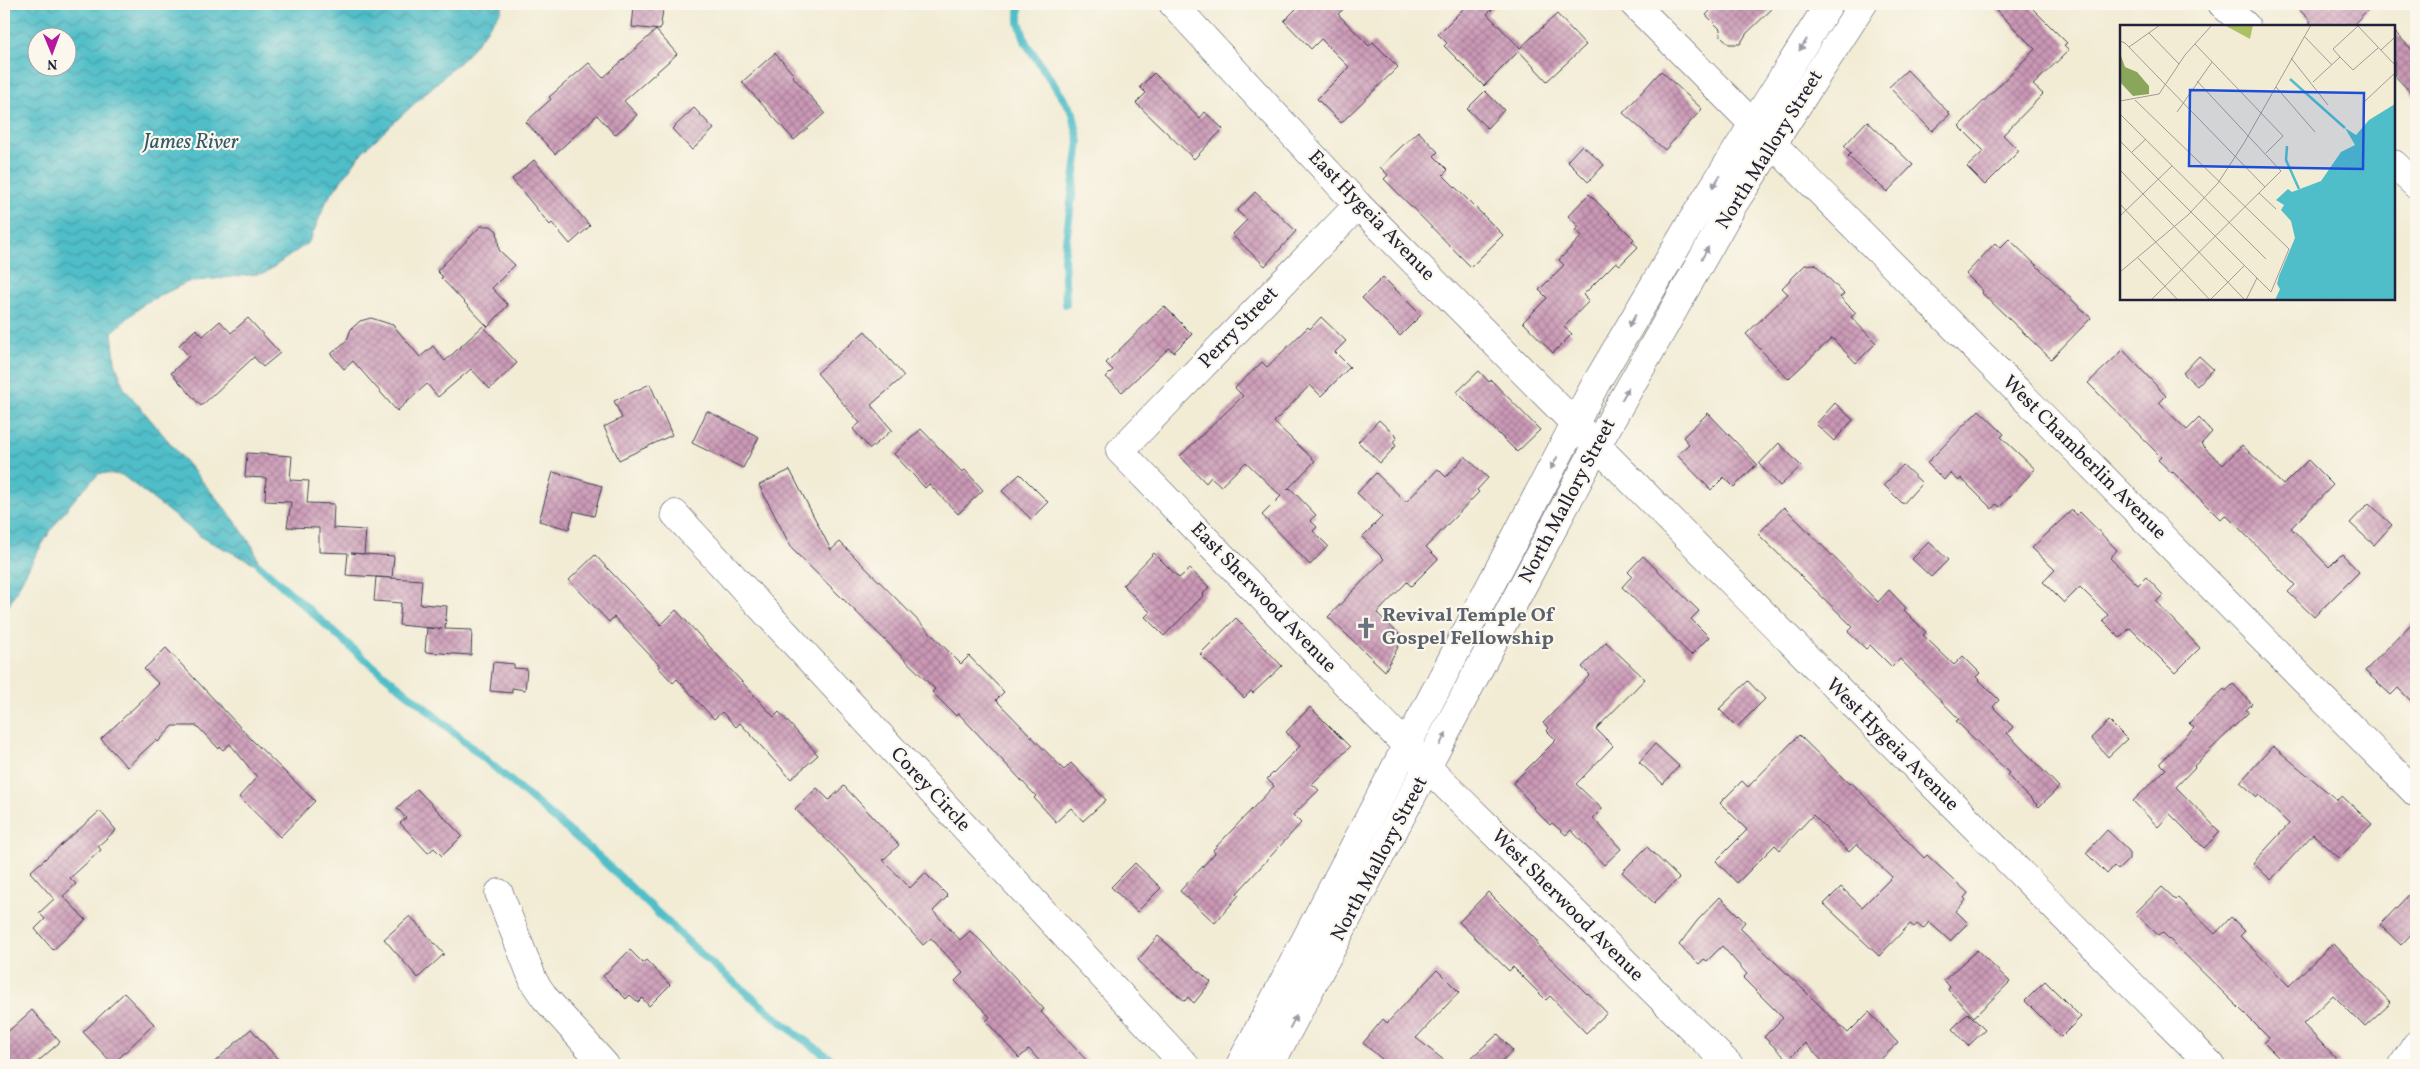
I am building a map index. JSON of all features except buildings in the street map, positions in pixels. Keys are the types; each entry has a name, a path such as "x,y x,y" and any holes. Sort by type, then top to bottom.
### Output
{"street":[{"name":"East Hygeia Avenue","path":"1173,4 1358,205 1575,423"},
{"name":"West Chamberlin Avenue","path":"1634,4 2416,793"},
{"name":"North Mallory Street","path":"1240,1065 1575,423 1642,304 1753,123 1829,4"},
{"name":"North Mallory Street","path":"1270,1065 1596,446 1733,205 1863,4"},
{"path":"2222,4 2245,25"},
{"path":"2395,165 2416,185"},
{"name":"Perry Street","path":"1120,451 1358,205"},
{"name":"West Hygeia Avenue","path":"1575,423 2212,1065"},
{"name":"East Sherwood Avenue","path":"1120,451 1407,745"},
{"name":"Corey Circle","path":"675,514 1185,1065"},
{"name":"West Sherwood Avenue","path":"1407,745 1428,768 1729,1065"},
{"path":"499,893 534,982 545,998 604,1065"},
{"path":"2403,1065 2416,1044"}],"water":[{"name":"James River","path":"4,4 503,4 501,11 467,55 363,151 327,200 309,242 265,273 188,282 145,303 112,332 115,362 124,388 233,518 253,547 260,566 204,539 122,475 100,473 69,505 35,557 4,615"}],"waterway":[{"path":"1019,4 1019,22 1026,43 1073,113 1079,142 1064,257 1066,304"},
{"path":"260,566 362,657 423,706 597,855 705,958 797,1035 840,1065"}],"place":[{"name":"Revival Temple Of Gospel Fellowship","path":"1366,628"}]}
